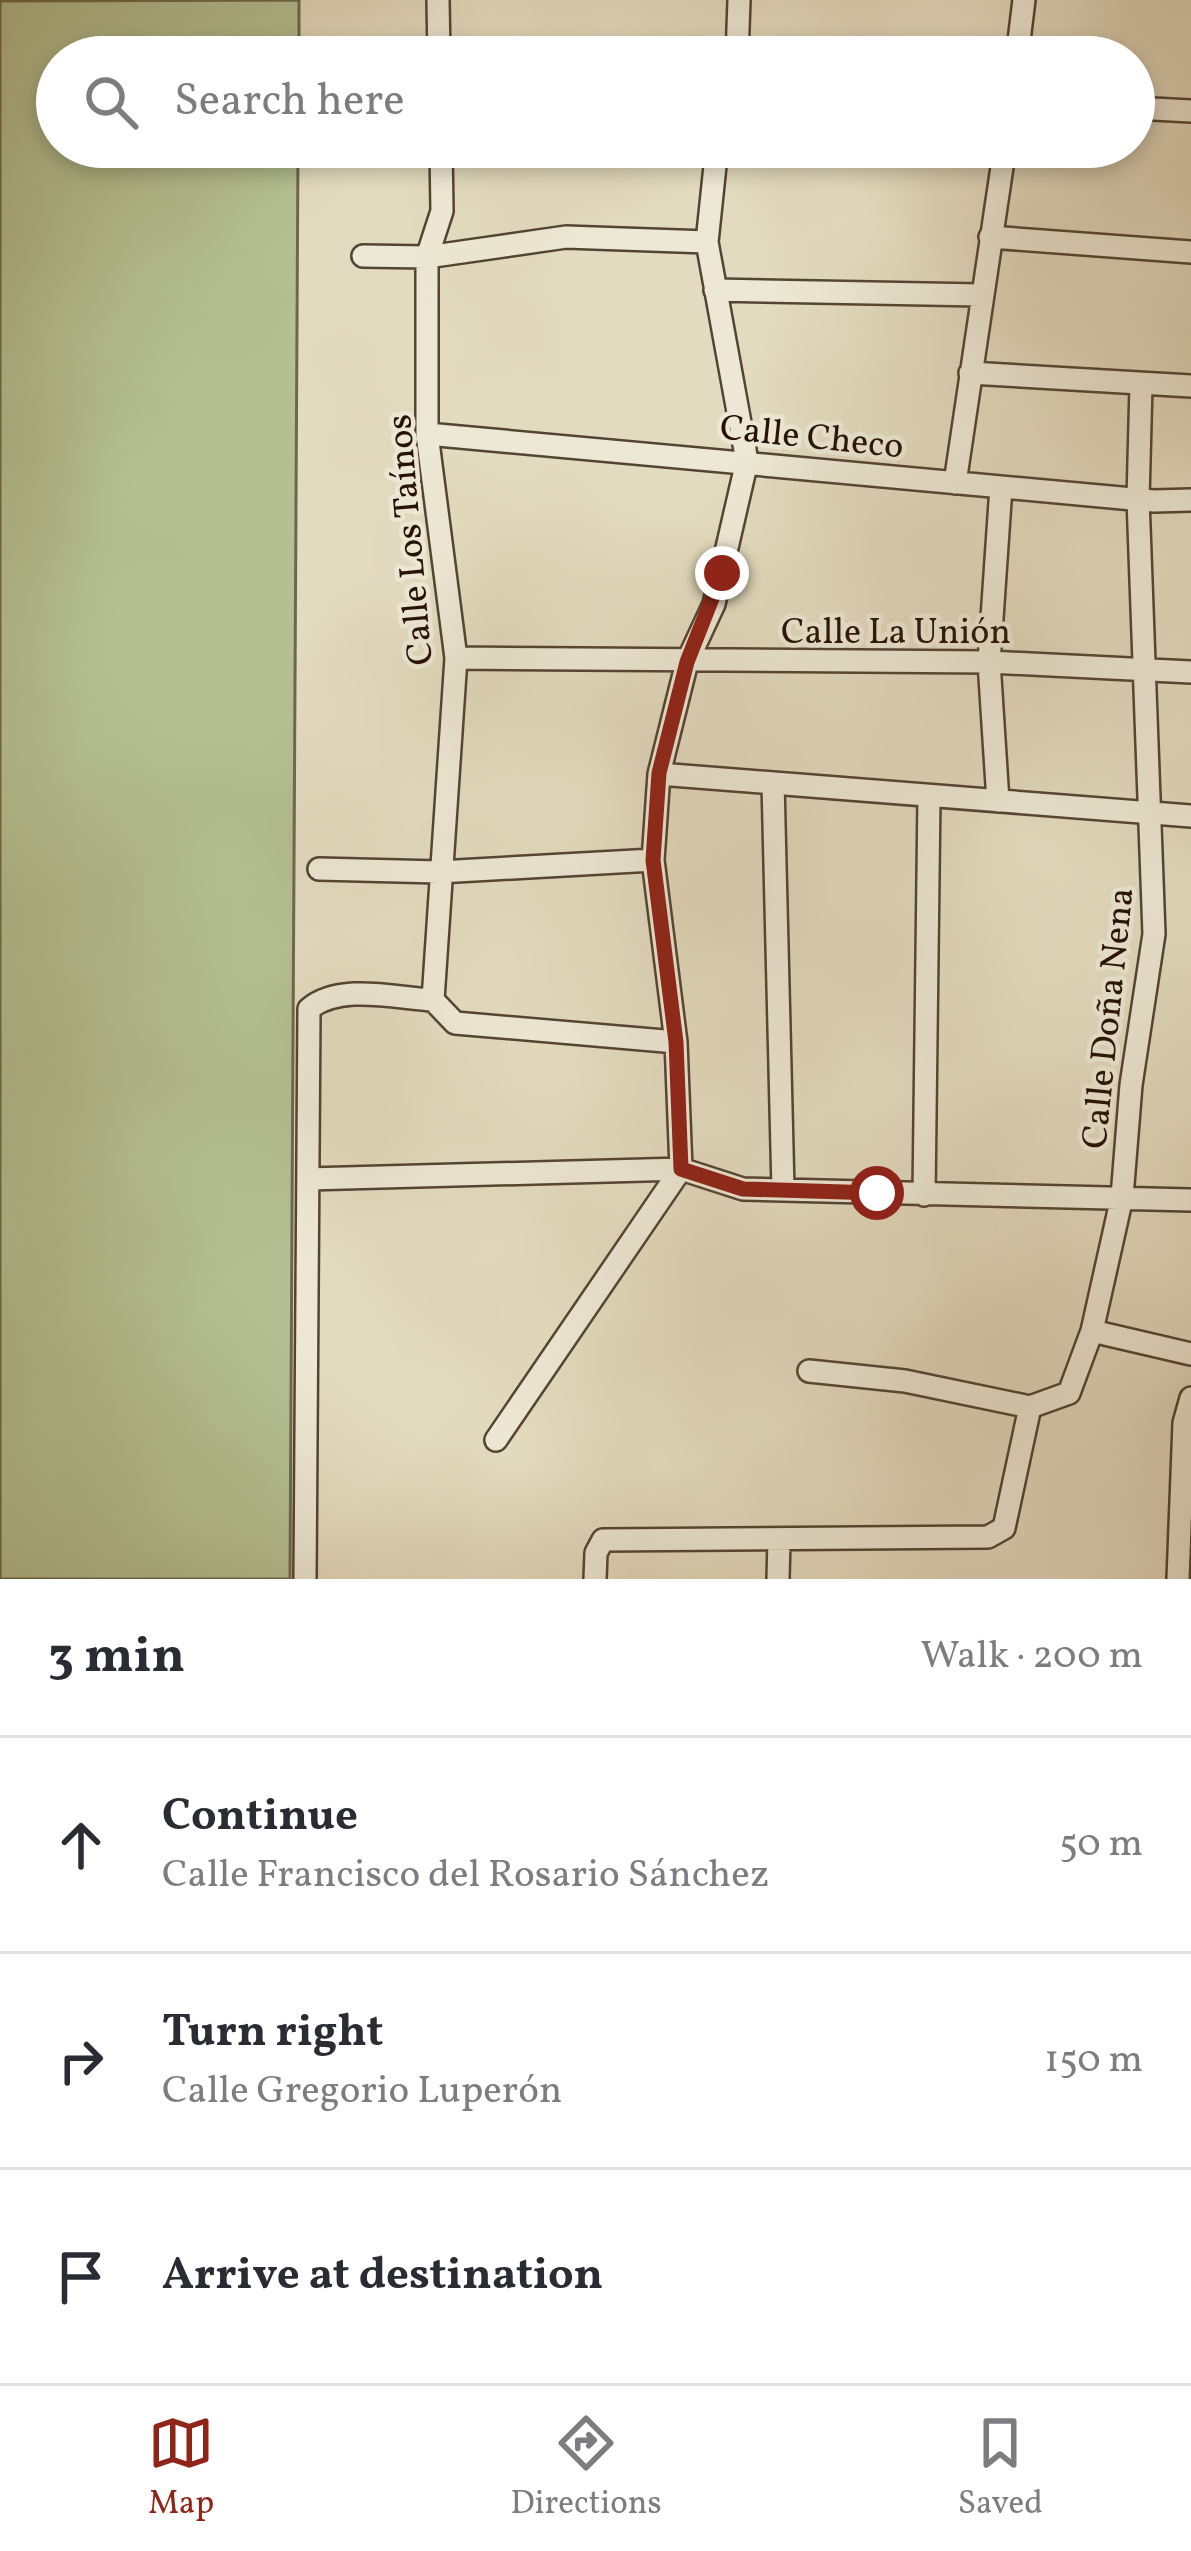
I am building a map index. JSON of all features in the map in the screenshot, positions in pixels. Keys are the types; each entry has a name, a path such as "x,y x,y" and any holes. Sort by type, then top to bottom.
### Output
{"street":[{"path":"438,0 439,36"},
{"path":"738,36 739,0"},
{"path":"1020,36 1024,0"},
{"path":"1155,109 1191,111"},
{"name":"Calle Los Taínos","path":"433,1000 456,658 427,434 427,257 442,211 441,168"},
{"path":"496,1440 681,1169 676,1042 653,860 659,773 687,662 714,604 747,461 707,242 716,168"},
{"path":"955,483 1002,168"},
{"path":"363,256 427,257 566,237 707,242"},
{"path":"990,237 1191,252"},
{"path":"716,290 981,295"},
{"path":"970,374 1191,386"},
{"name":"Calle Doña Nena","path":"1030,1407 1070,1394 1092,1331 1122,1197 1131,1084 1154,934 1138,499 1142,385"},
{"name":"Calle Checo","path":"427,434 1191,500"},
{"path":"998,802 989,662 1001,487"},
{"name":"Calle La Unión","path":"456,658 989,662 1191,671"},
{"path":"659,773 1191,816"},
{"path":"773,783 783,1190"},
{"path":"924,1195 929,796"},
{"path":"319,869 439,872 653,860"},
{"path":"305,1579 309,1009 322,998 342,994 433,1000 455,1023 676,1042"},
{"path":"308,1179 681,1169 743,1189 1191,1200"},
{"path":"1092,1331 1191,1354"},
{"path":"595,1579 596,1553 603,1540 998,1534 1004,1528 1030,1407 905,1381 809,1371"},
{"path":"1178,1579 1184,1424 1191,1398"},
{"path":"778,1579 779,1540"}],"green space":[{"path":"299,0 299,36 36,36 36,168 298,168 290,1579 0,1579 0,1"}],"route":[{"path":"722,573 714,604 687,662 659,773 653,860 676,1042 681,1169 743,1189 877,1193"}]}
